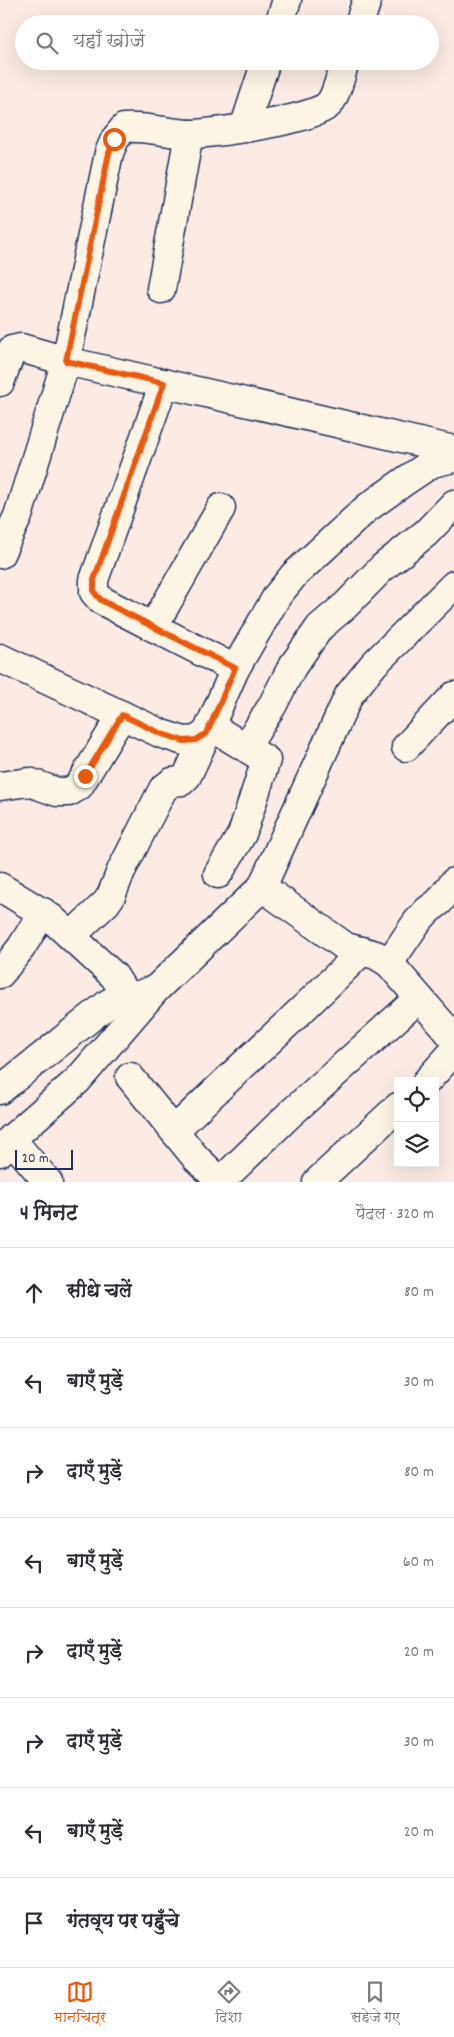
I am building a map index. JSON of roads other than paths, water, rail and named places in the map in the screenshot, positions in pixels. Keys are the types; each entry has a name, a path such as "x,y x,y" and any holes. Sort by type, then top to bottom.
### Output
{"street":[{"path":"282,15 287,0"},
{"path":"362,15 368,0"},
{"path":"244,128 263,70"},
{"path":"3,540 18,516 66,361 109,153 114,139 124,128 138,127 189,134 244,128 303,116 319,111 330,104 343,70"},
{"path":"161,289 189,134"},
{"path":"3,366 12,350 21,348 66,361 454,450"},
{"path":"164,383 94,580 94,592 101,600 235,668"},
{"path":"71,936 111,896 126,861 163,789 172,782 182,781 186,776 235,668 277,596 294,575 367,508 432,463 454,458"},
{"path":"246,747 272,706 292,666 320,626 346,605 382,568 426,532 454,504"},
{"path":"153,627 221,508"},
{"path":"48,1182 5,1146 78,1080 156,989 262,888 349,695 374,664 454,585"},
{"path":"0,658 162,734 184,741 196,740 208,729"},
{"path":"406,747 454,696"},
{"path":"0,786 29,782 57,792 69,792 79,786 122,715"},
{"path":"208,729 246,747 266,760 266,765 242,834 218,874"},
{"path":"389,963 417,922 428,910 440,902 454,882"},
{"path":"0,887 43,912 71,936 114,976 126,995"},
{"path":"262,888 346,947 376,955 389,963 454,1038"},
{"path":"0,974 20,948 43,912"},
{"path":"174,1130 264,1044 313,1001 362,951"},
{"path":"0,1090 109,1003 126,995 138,995 156,989"},
{"path":"130,1077 196,1158 220,1182 290,1114 419,998"},
{"path":"431,1077 454,1051"},
{"path":"317,1182 394,1112"}]}
